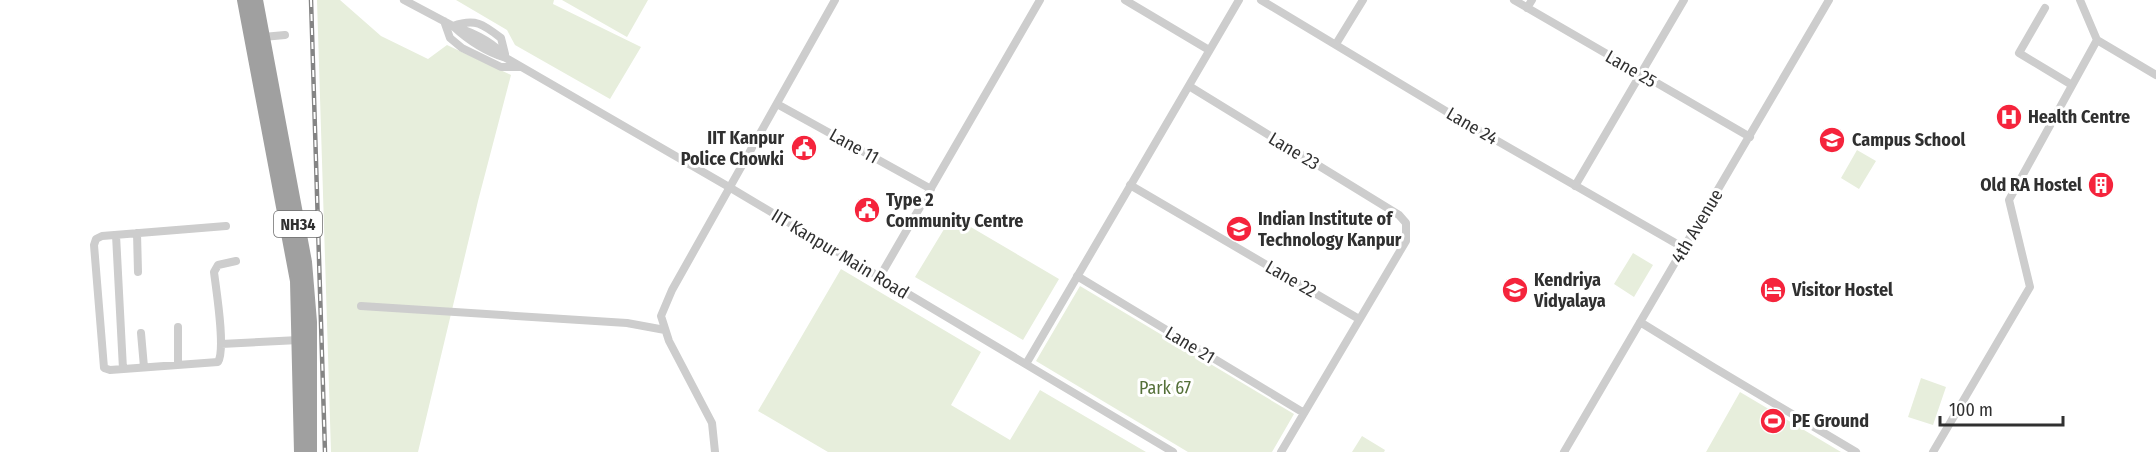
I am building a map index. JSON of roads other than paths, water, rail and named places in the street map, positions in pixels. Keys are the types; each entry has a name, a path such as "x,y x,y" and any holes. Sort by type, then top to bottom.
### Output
{"highway":[{"name":"NH34","path":"244,0 294,260 298,297 301,452"},
{"name":"NH34","path":"256,0 309,293 310,452"}],"street":[{"name":"IIT Kanpur Main Road","path":"404,0 453,26 463,35 497,55 506,58 729,188 1173,452"},
{"path":"715,452 712,423 669,341 661,316 672,290 835,0"},
{"path":"879,278 1040,0"},
{"path":"1125,0 1209,50"},
{"path":"1026,364 1239,0"},
{"name":"Lane 24","path":"1261,0 1684,248"},
{"path":"1336,45 1363,0"},
{"name":"Lane 25","path":"1514,0 1750,137"},
{"path":"1527,8 1532,0"},
{"path":"1575,186 1684,0"},
{"name":"4th Avenue","path":"1564,452 1829,0"},
{"path":"2080,0 2097,40 2156,75"},
{"path":"2045,8 2019,53 2072,85"},
{"path":"444,21 450,38 462,48 501,67 521,67"},
{"path":"453,26 470,21 477,22 501,38 506,58"},
{"path":"263,38 285,35"},
{"path":"1933,452 2030,287 2009,200 2097,40"},
{"name":"Lane 23","path":"1190,86 1399,215 1406,223 1406,241 1359,319"},
{"name":"Lane 11","path":"777,104 931,189"},
{"name":"Lane 22","path":"1131,185 1359,319"},
{"path":"226,226 99,237 94,245 103,366 107,369 123,369 218,362 221,357 221,344 214,272 218,265 236,261"},
{"path":"137,233 138,272"},
{"path":"117,235 123,369"},
{"name":"Lane 21","path":"1077,276 1304,413"},
{"path":"361,306 627,323 666,330"},
{"path":"1281,452 1359,319"},
{"path":"1640,322 1856,452"},
{"path":"178,327 178,365"},
{"path":"141,333 144,368"},
{"path":"221,344 299,340"}],"railway":[{"path":"311,0 325,452"}],"place":[{"name":"Health Centre","path":"2009,117"},
{"name":"Campus School","path":"1832,140"},
{"name":"IIT Kanpur Police Chowki","path":"804,148"},
{"name":"Old RA Hostel","path":"2101,185"},
{"name":"Type 2 Community Centre","path":"867,210"},
{"name":"Indian Institute of Technology Kanpur","path":"1239,229"},
{"name":"Kendriya Vidyalaya","path":"1515,290"},
{"name":"Visitor Hostel","path":"1773,290"},
{"name":"PE Ground","path":"1773,421"}],"park label":[{"name":"Park 67","path":"1165,388"}]}
